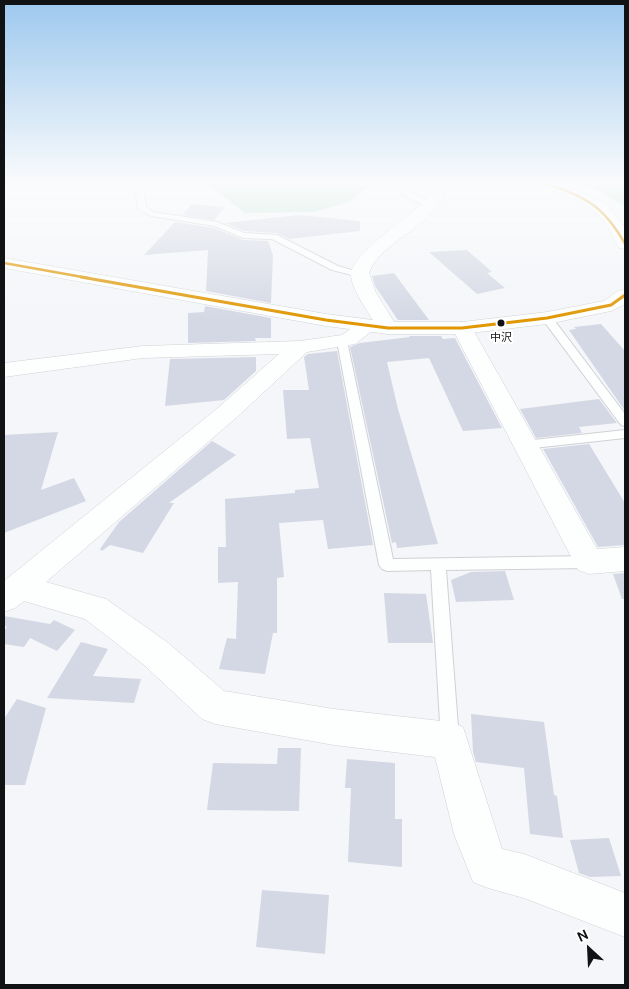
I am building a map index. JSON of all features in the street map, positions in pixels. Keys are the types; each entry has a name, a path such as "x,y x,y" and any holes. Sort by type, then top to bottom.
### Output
{"street":[{"path":"378,327 360,274 368,258 405,228"},
{"path":"618,228 625,244"},
{"path":"4,263 378,327 462,328 547,318 611,305 625,295"},
{"path":"4,370 143,352 300,347 348,340 378,327"},
{"path":"462,328 524,446 589,562 625,559"},
{"path":"12,593 228,412 300,347"},
{"path":"12,593 95,609 155,654 215,707 334,727 450,740 475,834 488,867 524,876 625,915"}],"lane":[{"path":"227,228 243,235 274,237 335,268 360,274"},
{"path":"547,318 625,422"},
{"path":"342,341 387,565 589,562"},
{"path":"524,446 625,434"},
{"path":"438,564 450,740"}],"building":[{"path":"169,228 214,228 243,240 272,241 268,241 273,255 271,303 206,291 208,250 144,255"},
{"path":"237,228 360,228 360,231 289,239 277,233 244,231"},
{"path":"467,250 492,272 487,273 505,288 477,294 429,252"},
{"path":"394,273 429,320 398,320 375,286 372,276"},
{"path":"205,306 271,318 271,338 255,338 256,341 188,343 188,313 204,312"},
{"path":"601,324 625,351 625,411 569,330 576,329 574,327"},
{"path":"409,336 441,336 443,339 455,338 502,428 463,431 429,358 387,362 398,409 438,544 397,548 396,542 392,543 350,347 360,343"},
{"path":"337,351 373,545 328,549 323,520 279,523 284,577 277,578 277,633 273,633 265,674 219,669 227,638 236,639 238,582 218,583 218,547 226,547 225,499 295,493 295,490 319,488 310,438 287,439 283,390 309,390 304,357 308,354"},
{"path":"256,357 256,371 224,400 165,406 170,359"},
{"path":"599,399 617,423 579,427 582,433 536,438 520,409"},
{"path":"58,432 41,490 74,478 86,501 4,533 4,435"},
{"path":"212,441 236,455 169,503 174,503 143,553 110,545 102,551 100,549 119,522"},
{"path":"589,444 625,503 625,545 598,547 543,449"},
{"path":"505,571 514,600 456,602 451,580 471,572"},
{"path":"625,573 625,599 622,599 613,574"},
{"path":"384,593 426,594 433,643 388,643"},
{"path":"4,616 50,624 54,620 75,630 57,651 30,638 24,647 4,644 4,631 7,627 4,625"},
{"path":"81,642 108,649 93,676 141,679 134,703 47,698"},
{"path":"17,699 46,708 25,785 4,785 4,719"},
{"path":"471,714 544,722 554,795 557,796 563,838 530,834 524,768 476,762 473,752"},
{"path":"278,748 301,748 299,811 207,810 213,763 277,764"},
{"path":"347,759 395,763 395,819 402,819 402,867 348,862 351,788 345,788"},
{"path":"609,838 621,876 590,877 579,873 570,840"},
{"path":"262,890 329,895 325,954 256,947"}],"transit line":[{"path":"616,228 625,244"},
{"path":"4,263 326,320 388,328 462,328 547,318 611,305 625,295"}],"place":[{"name":"中沢","path":"501,323"}]}
